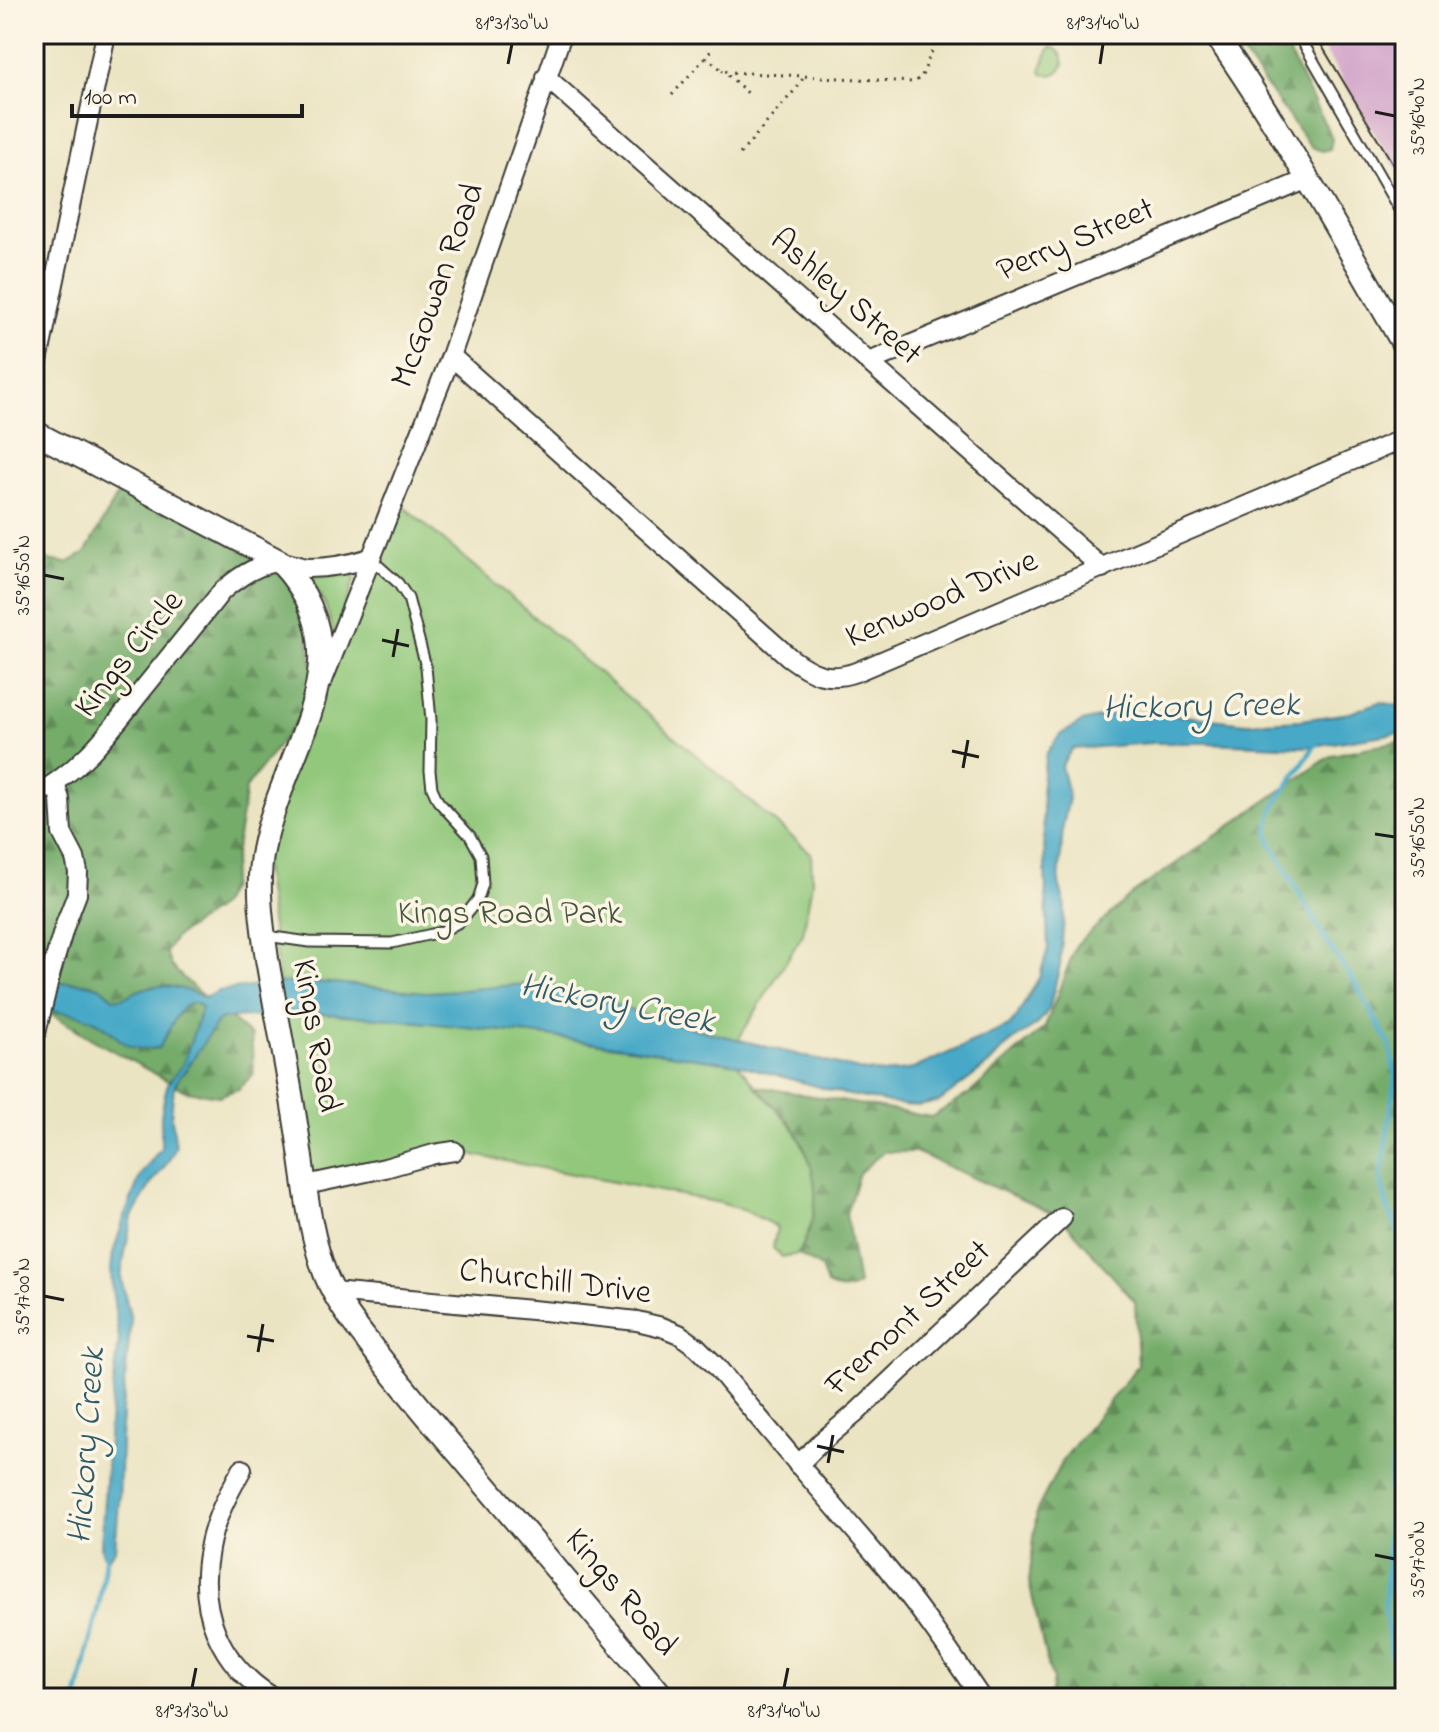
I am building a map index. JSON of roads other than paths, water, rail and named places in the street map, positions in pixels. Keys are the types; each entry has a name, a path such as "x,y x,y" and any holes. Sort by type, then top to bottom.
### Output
{"street":[{"path":"34,380 106,34"},
{"name":"McGowan Road","path":"317,694 451,356 562,34"},
{"path":"1215,34 1308,179 1405,347"},
{"name":"Ashley Street","path":"546,77 1102,568"},
{"name":"Perry Street","path":"869,362 1308,179"},
{"name":"Kenwood Drive","path":"451,356 789,657 823,677 856,672 1405,438"},
{"name":"Kings Road","path":"34,432 279,561 308,598 319,631 317,694 268,828 259,880 267,960 311,1218 322,1262 333,1292 398,1383 664,1698"},
{"path":"279,561 311,568 370,558"},
{"name":"Kings Circle","path":"34,796 78,765 113,729 222,591 235,580 279,561"},
{"path":"34,1041 51,972 77,894 78,872 75,858 62,833 60,799 55,784"},
{"path":"306,1185 454,1151"},
{"name":"Fremont Street","path":"798,1465 1062,1218"},
{"name":"Churchill Drive","path":"333,1292 637,1321 679,1334 716,1366 900,1585 981,1698"},
{"path":"242,1469 224,1502 209,1547 206,1590 209,1613 215,1633 233,1662 274,1698"}],"lane":[{"path":"1298,34 1405,220"},
{"path":"264,935 309,942 392,943 441,932 461,921 478,899 483,884 481,856 476,846 438,801 432,788 426,667 408,598 398,583 370,558"}],"water":[{"name":"Hickory Creek","path":"1379,702 1405,707 1405,732 1306,747 1152,743 1072,749 1061,766 1069,798 1063,825 1059,884 1065,904 1060,966 1049,1009 1038,1024 940,1101 920,1106 901,1105 844,1094 737,1064 548,1036 307,1012 222,1019 217,1022 174,1088 172,1119 176,1147 132,1217 121,1278 131,1320 122,1411 119,1503 115,1549 106,1560 101,1545 109,1422 119,1340 112,1289 113,1253 141,1174 161,1148 161,1116 168,1083 183,1064 202,1007 195,1003 182,1009 159,1048 135,1048 91,1019 70,1013 34,1010 34,984 87,984 97,986 113,998 125,997 150,987 167,986 205,998 218,991 290,982 425,992 524,984 554,986 649,1017 859,1070 885,1073 913,1069 1009,1026 1040,976 1048,948 1042,781 1046,754 1060,735 1082,722 1114,714 1157,713 1247,723 1350,713"}],"waterway":[{"path":"1318,741 1276,803 1268,831 1271,843 1328,944 1355,983 1390,1045 1395,1077 1381,1179 1387,1206 1398,1231 1404,1268 1402,1380 1390,1486 1385,1607 1397,1698"},
{"name":"Hickory Creek","path":"77,1698 100,1598 106,1554"}],"park label":[{"name":"Kings Road Park","path":"510,915"}]}
